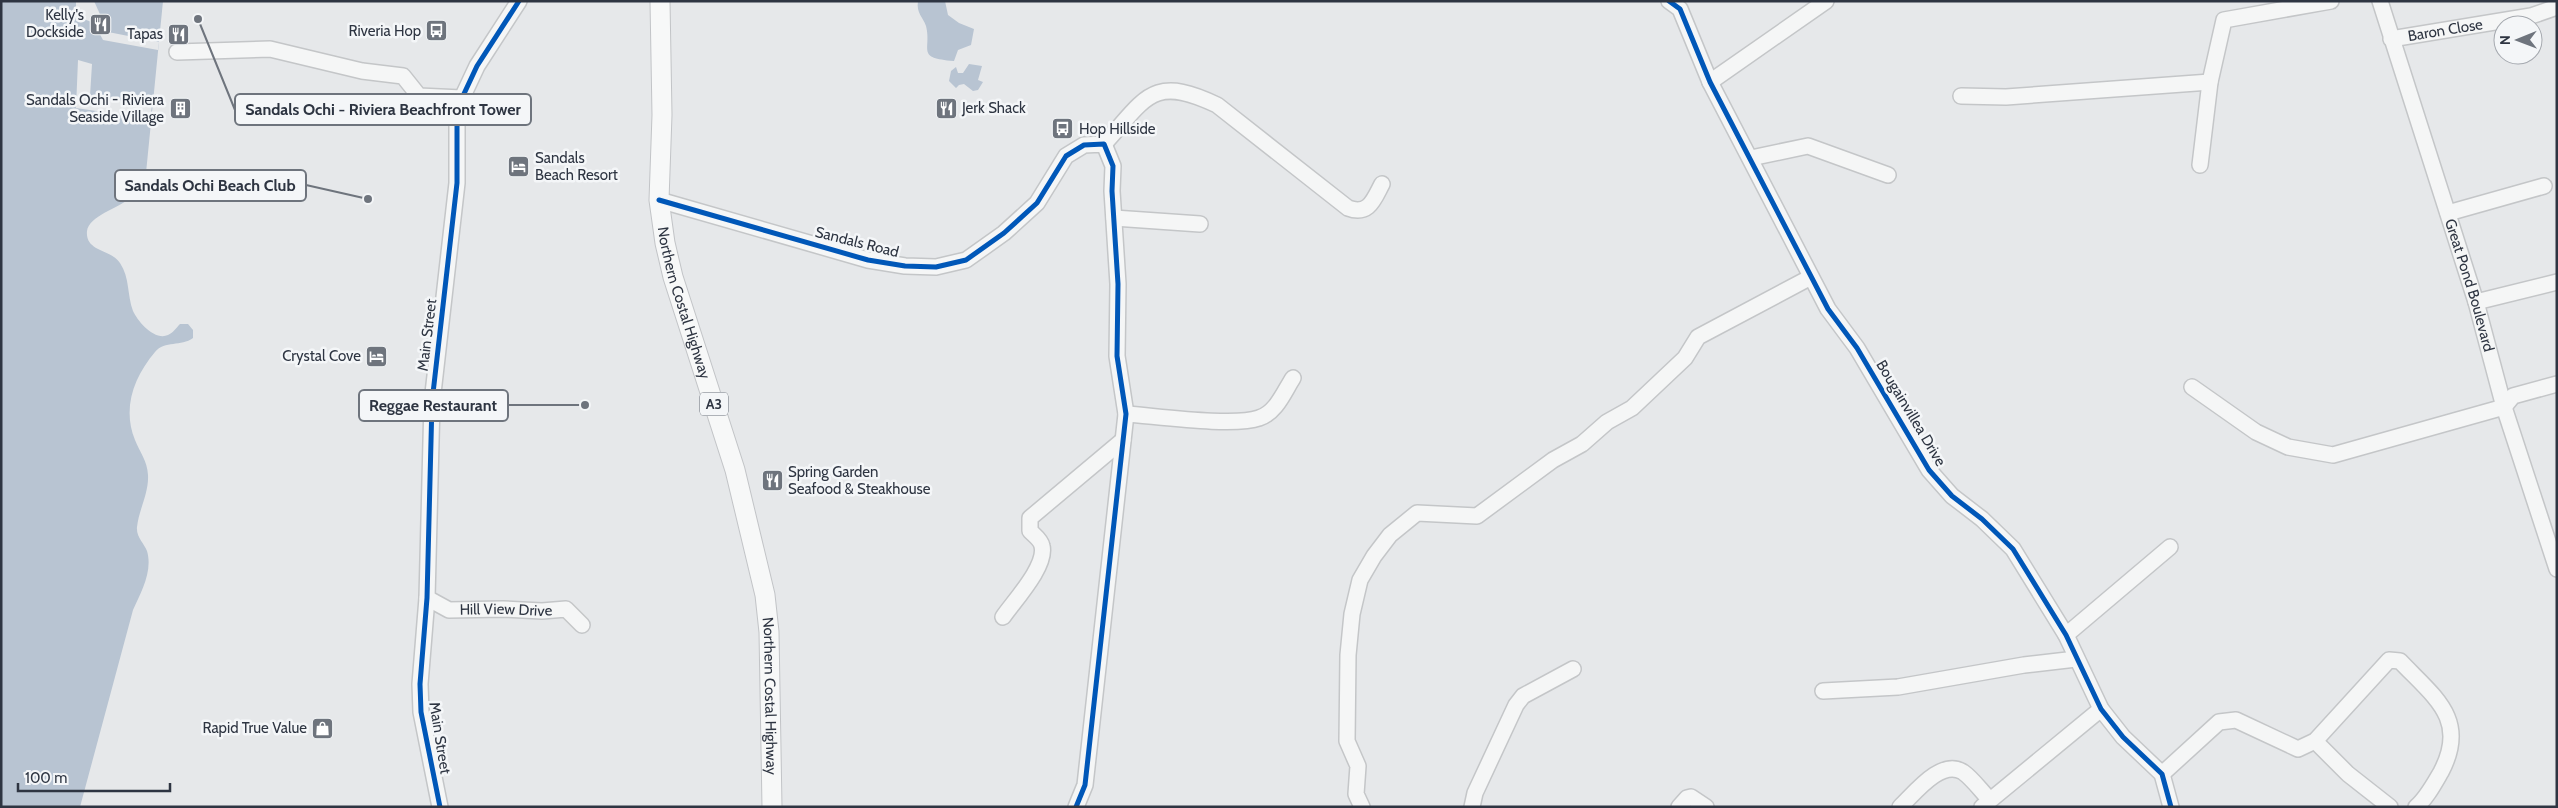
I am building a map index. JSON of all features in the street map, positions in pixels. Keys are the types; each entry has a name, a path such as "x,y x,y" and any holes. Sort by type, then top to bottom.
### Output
{"main road":[{"name":"Northern Costal Highway","path":"660,1 662,115 659,200 665,243 673,277 735,470 765,595 769,632 772,807"}],"street":[{"name":"Main Street","path":"440,807 421,712 422,648 427,598 432,402 457,183 455,146 457,119 462,98 485,51 519,1"},
{"name":"Bougainvillea Drive","path":"1669,1 1680,9 1710,82 1828,309 1857,348 1929,470 1952,496 1982,519 2013,550 2066,634 2076,660 2101,709 2123,737 2162,774"},
{"path":"1710,82 1826,1"},
{"path":"2200,165 2210,82 2224,20 2331,1"},
{"name":"Great Pond Boulevard","path":"2380,1 2476,302 2504,407 2557,569"},
{"name":"Baron Close","path":"2391,39 2531,16 2557,7"},
{"path":"177,52 270,49 362,71 403,76 419,96 462,98"},
{"path":"1961,96 2006,97 2210,82"},
{"path":"1076,807 1085,785 1126,414 1117,356 1118,284 1113,166 1104,144 1146,98 1163,90 1187,93 1217,105 1348,208 1361,211 1367,209 1372,205 1382,184"},
{"name":"Sandals Road","path":"659,200 868,260 905,266 936,267 966,260 1004,234 1037,203 1066,156 1084,146 1104,144"},
{"path":"1751,158 1808,146 1888,175"},
{"path":"2448,213 2544,186"},
{"path":"1114,218 1200,224"},
{"path":"1362,807 1356,794 1358,766 1347,741 1348,655 1352,614 1360,580 1390,535 1417,513 1477,516 1553,460 1582,444 1607,422 1632,408 1685,358 1698,337 1811,276"},
{"path":"2476,302 2557,282"},
{"path":"1126,414 1234,422 1260,418 1274,408 1293,378"},
{"path":"2192,387 2256,432 2288,447 2333,455 2504,407 2513,396 2557,384"},
{"path":"1003,618 1039,568 1043,555 1042,544 1030,531 1030,518 1123,440"},
{"path":"2066,634 2170,547"},
{"name":"Hill View Drive","path":"427,598 449,610 503,608 542,611 566,608 582,625"},
{"path":"1823,691 1898,686 2024,665 2076,660"},
{"path":"2171,807 2162,774 2219,722 2236,720 2298,749 2314,741 2389,660 2400,661 2445,710 2451,728 2452,742 2447,760 2437,779 2416,807"},
{"path":"1472,807 1479,786 1516,705 1523,696 1573,669"},
{"path":"1900,807 1937,774 1950,768 1964,773 1986,804 2101,709"},
{"path":"2314,741 2348,774 2390,807"},
{"path":"1679,807 1687,798 1692,797 1706,807"}],"water":[{"path":"1,1 163,1 146,173 137,190 129,199 93,221 87,231 87,238 94,247 116,258 120,263 127,281 133,311 143,325 153,333 163,336 171,333 180,324 188,324 193,330 193,338 159,348 141,372 132,393 130,405 131,428 145,461 148,475 147,488 137,527 139,537 147,551 147,574 143,589 133,610 80,807 1,807"},
{"path":"918,1 945,1 948,15 959,23 974,29 971,45 958,50 954,61 934,58 930,55 926,26 919,12"},
{"path":"969,64 982,66 978,80 983,82 978,90 973,91 964,84 956,88 949,81 951,71 956,67 958,73 963,73"}],"pier":[{"path":"76,1 94,1 108,32 159,42 158,50 103,40 94,23 76,16"},
{"path":"78,60 92,64 90,96 152,105 150,119 76,108"}],"cycle path":[{"path":"440,807 421,712 420,684 427,598 432,402 457,183 457,119 462,98 477,66 519,1"},
{"path":"1669,1 1680,9 1710,82 1828,309 1857,348 1929,470 1952,496 1982,519 2013,549 2066,635 2101,709 2123,737 2162,774 2171,807"},
{"path":"659,200 868,260 905,266 936,267 966,260 1004,233 1037,203 1066,156 1084,145 1104,144 1113,166 1112,191 1118,284 1117,356 1126,414 1085,785 1076,807"}],"place":[{"name":"Sandals Ochi - Riviera Beachfront Tower","path":"198,19"},
{"name":"Kelly's Dockside","path":"100,24"},
{"name":"Riveria Hop","path":"437,31"},
{"name":"Tapas","path":"179,34"},
{"name":"Jerk Shack","path":"946,108"},
{"name":"Sandals Ochi - Riviera Seaside Village","path":"180,109"},
{"name":"Hop Hillside","path":"1063,129"},
{"name":"Sandals Beach Resort","path":"519,167"},
{"name":"Sandals Ochi Beach Club","path":"368,199"},
{"name":"Crystal Cove","path":"377,356"},
{"name":"Reggae Restaurant","path":"585,405"},
{"name":"Spring Garden Seafood & Steakhouse","path":"772,481"},
{"name":"Rapid True Value","path":"323,728"}]}
